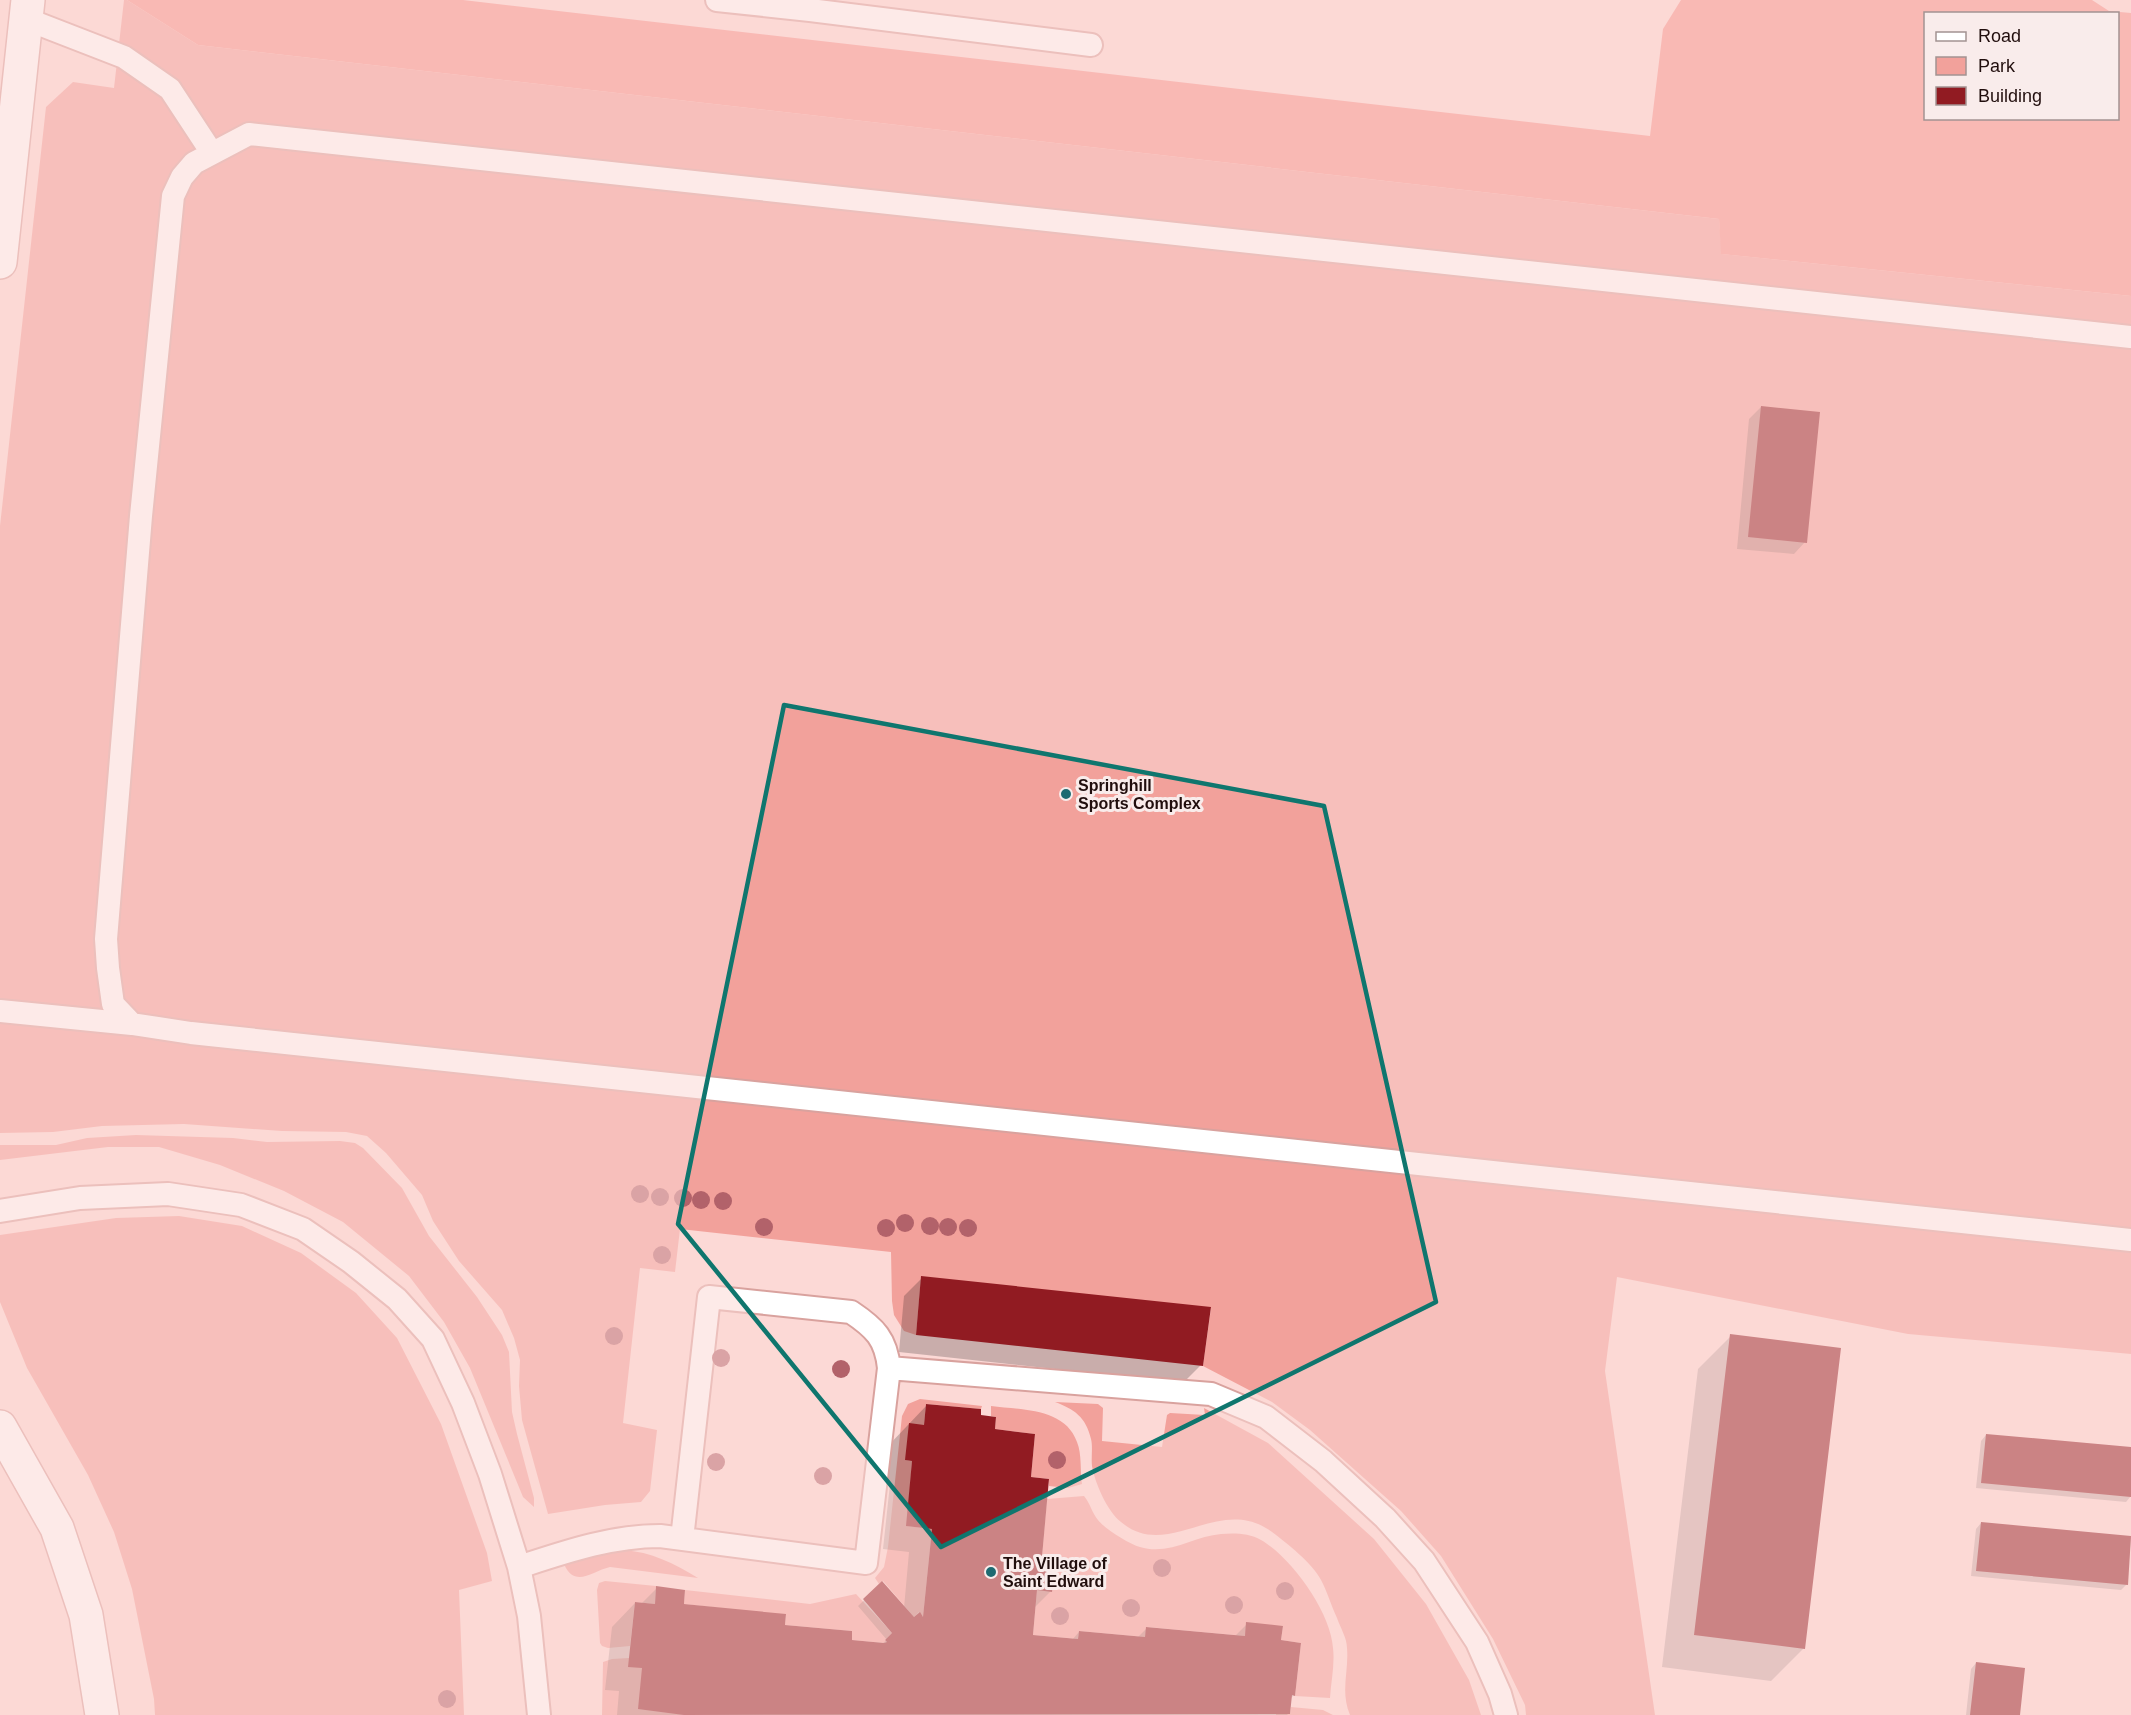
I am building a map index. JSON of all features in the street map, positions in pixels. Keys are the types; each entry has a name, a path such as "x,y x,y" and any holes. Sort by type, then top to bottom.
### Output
{"street":[{"path":"0,262 27,10"},
{"path":"0,1427 57,1528 86,1615 102,1715"}],"lane":[{"path":"717,0 1091,45"},
{"path":"27,10 124,57 170,89 212,153"},
{"path":"132,1024 113,1004 106,939 141,516 173,196 182,177 194,163 249,135 2131,337"},
{"path":"0,1011 132,1024 191,1034 2131,1240"},
{"path":"0,1211 80,1198 168,1194 241,1205 303,1229 342,1255 397,1299 433,1339 471,1424 490,1474 519,1567 530,1616 539,1715"},
{"path":"519,1567 620,1538 660,1536 682,1539 866,1563 889,1368 887,1352 879,1336 867,1323 851,1312 709,1297 682,1539"},
{"path":"889,1368 1210,1394 1266,1417 1323,1461 1385,1518 1424,1561 1476,1642 1500,1694 1506,1715"}],"highlighted area":[{"path":"784,705 1324,806 1436,1302 941,1547 678,1224"}],"green space":[{"name":"Springhill Sports Complex","path":"124,0 198,45 1719,219 1722,254 2131,296 2131,1354 1908,1334 1617,1277 1605,1371 1655,1715 1526,1715 1525,1705 1493,1639 1441,1556 1401,1511 1310,1430 1272,1402 1203,1366 1211,1308 921,1277 916,1335 904,1331 894,1315 891,1252 680,1229 675,1272 640,1268 623,1423 657,1430 650,1491 641,1502 548,1514 522,1420 519,1386 520,1360 514,1338 502,1310 459,1261 433,1221 422,1195 386,1153 367,1136 346,1132 282,1131 184,1124 102,1126 53,1132 0,1133 0,526 46,107 73,82 114,88"},
{"path":"136,1135 233,1138 267,1142 340,1141 355,1143 363,1148 402,1188 429,1236 477,1297 502,1335 509,1352 512,1412 534,1498 534,1507 523,1497 470,1368 444,1322 409,1276 343,1222 284,1191 220,1165 159,1147 108,1147 0,1160 0,1145 56,1145 87,1138"},
{"path":"179,1216 242,1226 301,1253 356,1293 397,1338 441,1424 487,1553 492,1581 459,1590 464,1715 155,1715 154,1699 132,1589 114,1532 88,1475 27,1368 0,1302 0,1235 116,1218"},
{"path":"920,1399 982,1406 981,1409 926,1404 924,1425 905,1460 912,1461 907,1526 932,1529 923,1617 919,1612 914,1617 883,1581 879,1584 875,1578 884,1567 888,1547 902,1416 908,1404"},
{"path":"1055,1402 1098,1404 1103,1408 1102,1441 1162,1447 1167,1415 1170,1413 1205,1415 1204,1408 1268,1443 1374,1539 1426,1604 1469,1680 1481,1715 1350,1715 1346,1698 1346,1640 1323,1584 1306,1561 1272,1532 1252,1522 1233,1520 1213,1522 1157,1535 1139,1532 1121,1522 1106,1504 1096,1480 1092,1466 1092,1442 1086,1425 1073,1411"},
{"path":"991,1406 1029,1410 1053,1417 1063,1423 1071,1431 1079,1447 1082,1484 1068,1488 1049,1486 1049,1479 1031,1477 1035,1434 995,1429 996,1417 991,1416"},
{"path":"1084,1496 1101,1524 1140,1547 1161,1549 1221,1534 1241,1534 1252,1536 1273,1548 1308,1587 1325,1618 1331,1634 1333,1654 1330,1698 1295,1696 1301,1643 1281,1640 1283,1626 1245,1636 1147,1627 1145,1637 1079,1631 1078,1639 1033,1635 1037,1590 1052,1591 1056,1558 1042,1557 1047,1499"},
{"path":"623,1550 662,1559 698,1578 610,1567 579,1577 573,1576 564,1564 581,1557"},
{"path":"605,1581 656,1586 655,1604 635,1602 630,1646 608,1648 600,1643 597,1590 599,1583"},
{"path":"685,1590 810,1604 856,1594 892,1633 884,1643 852,1640 852,1631 785,1625 786,1615 684,1604"},
{"path":"629,1658 642,1668 684,1715 602,1715 603,1662"},
{"path":"1291,1707 1323,1710 1333,1715 1276,1715 1276,1713 1290,1714"}],"shaded area":[{"path":"127,0 463,0 1650,136 1663,29 1681,0 2092,0 2109,11 2131,13 2131,296 1721,254 1719,219 198,45"}],"building":[{"path":"1761,406 1820,412 1807,543 1748,537"},
{"path":"921,1276 1211,1307 1203,1366 916,1335"},
{"path":"1730,1334 1841,1348 1805,1649 1694,1635"},
{"name":"The Village of Saint Edward","path":"926,1404 981,1409 981,1415 996,1417 995,1429 1035,1434 1031,1477 1049,1479 1042,1557 1056,1558 1052,1592 1037,1590 1033,1635 1078,1639 1079,1631 1145,1637 1146,1627 1245,1636 1246,1622 1283,1626 1281,1640 1301,1643 1295,1696 1292,1695 1290,1714 684,1715 638,1709 642,1668 628,1667 635,1602 655,1604 656,1586 685,1590 684,1604 786,1614 785,1625 852,1631 852,1640 884,1643 892,1633 863,1599 882,1581 914,1617 920,1612 923,1617 932,1529 906,1526 912,1461 905,1460 909,1423 924,1425"},
{"path":"1986,1434 2131,1447 2131,1497 1981,1483"},
{"path":"1981,1522 2131,1536 2128,1585 1976,1571"},
{"path":"1976,1662 2025,1668 2020,1715 1970,1715"}],"place":[{"name":"Springhill Sports Complex","path":"1066,794"},
{"name":"The Village of Saint Edward","path":"991,1572"}]}
